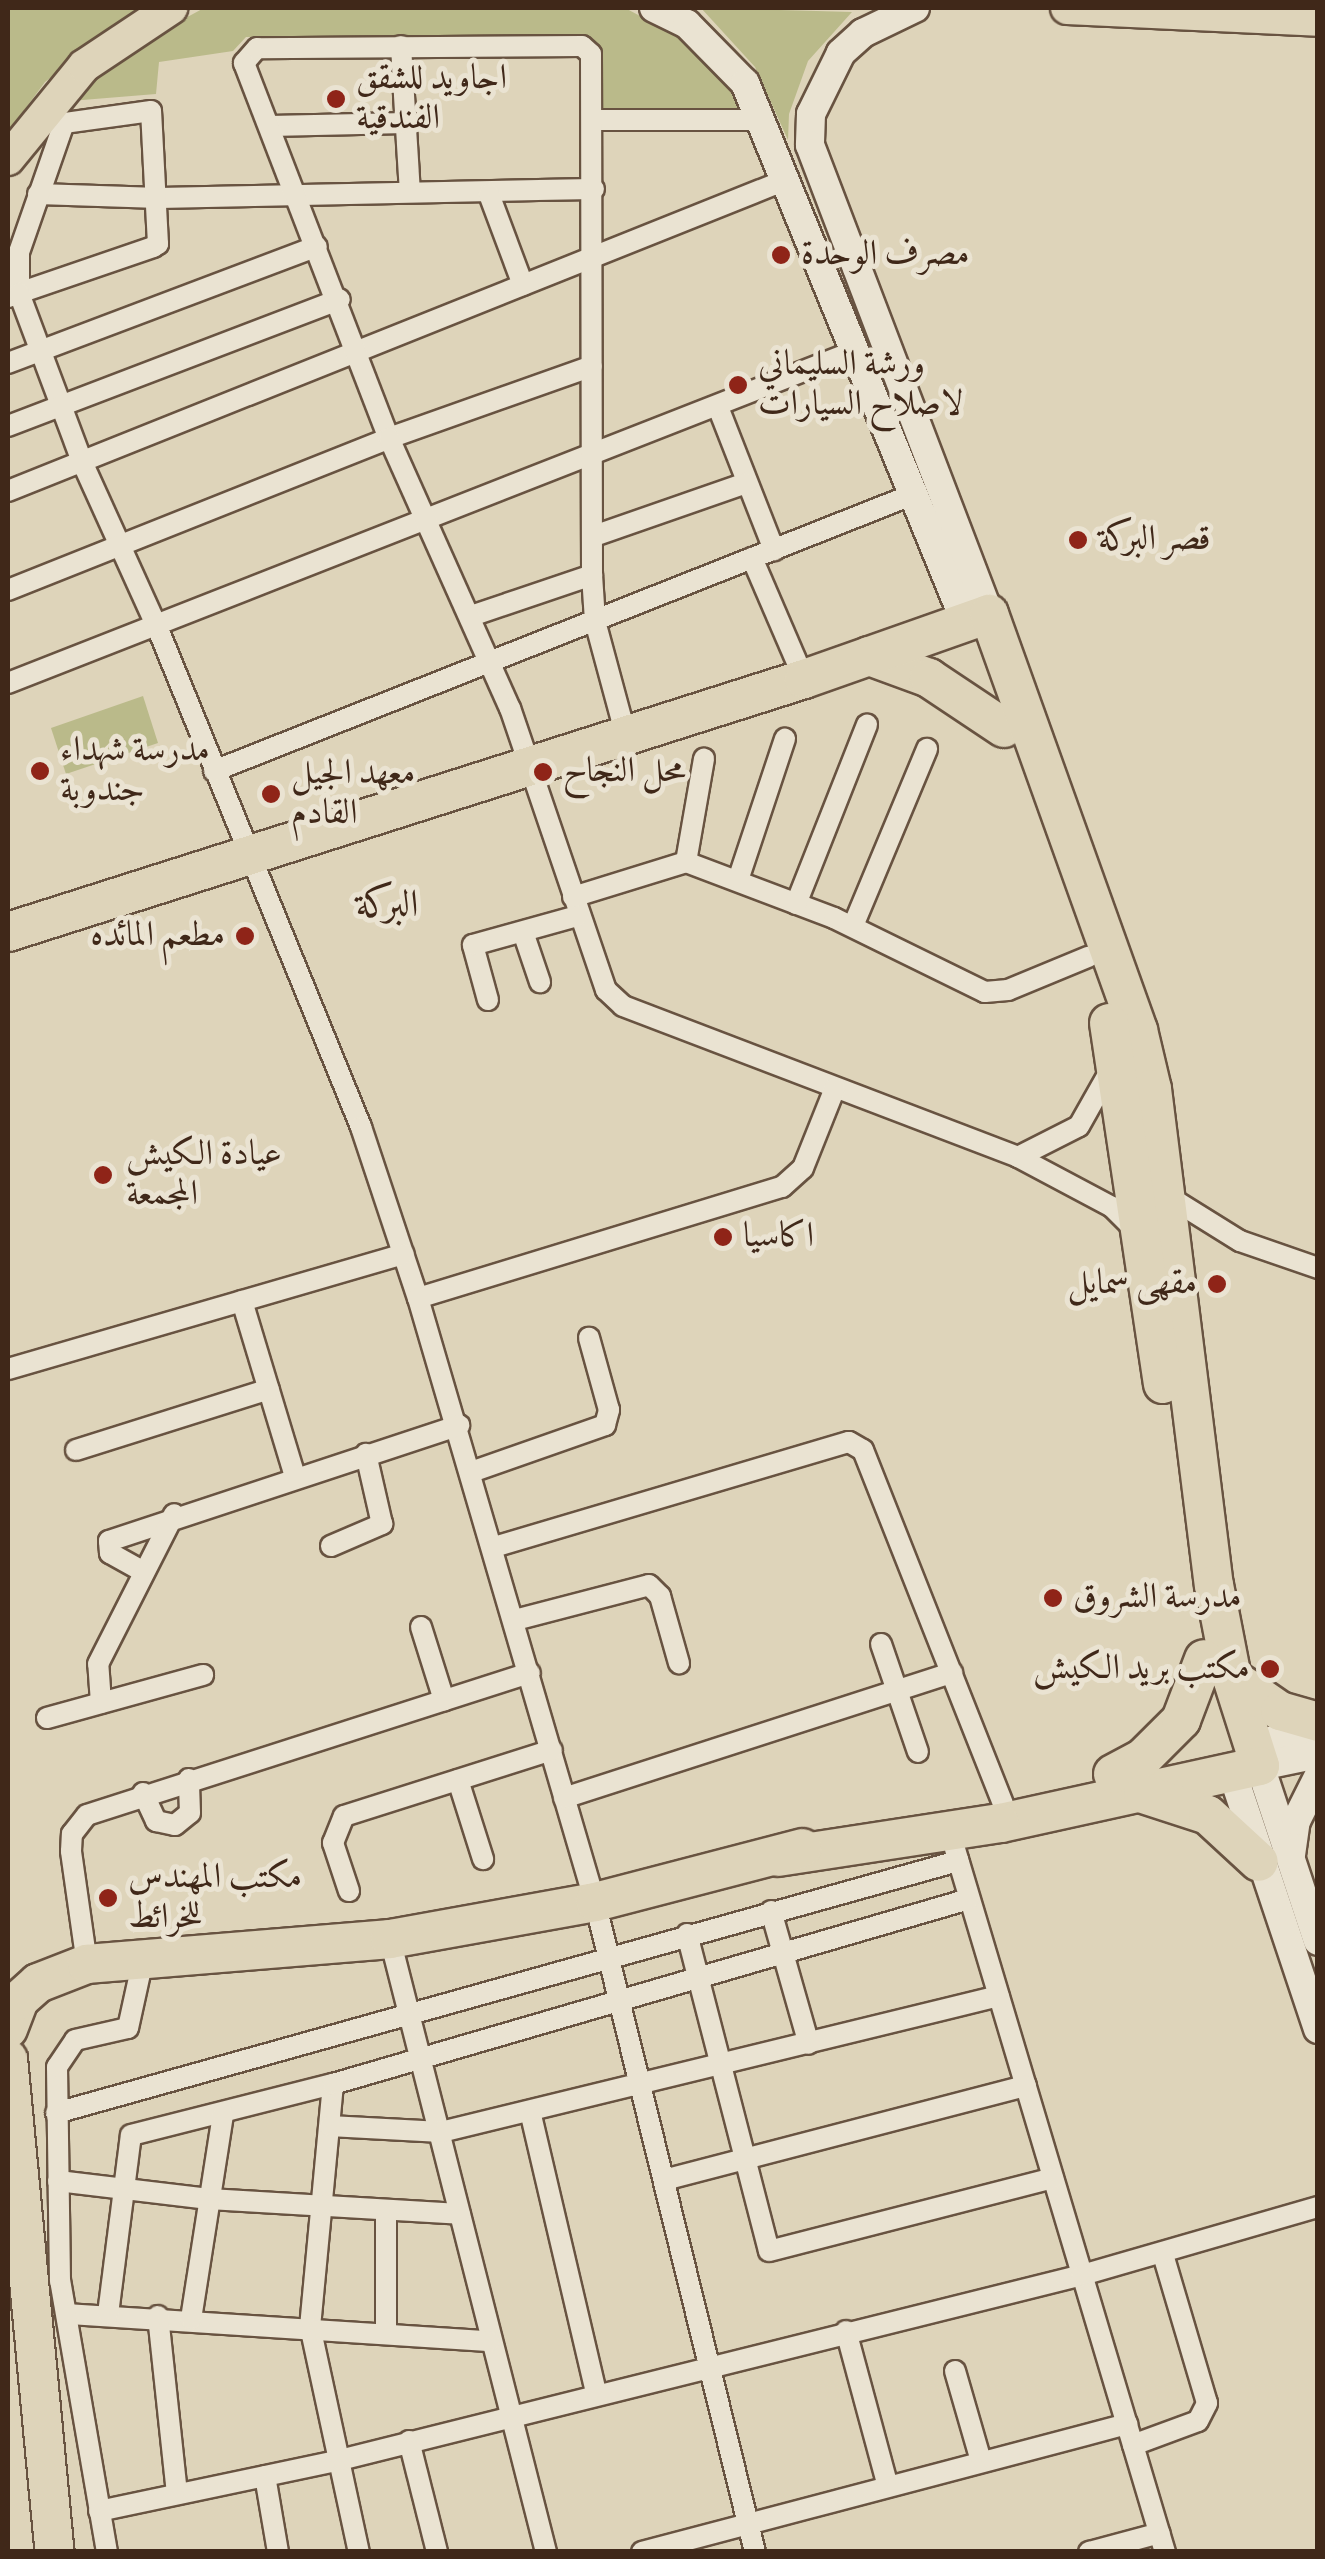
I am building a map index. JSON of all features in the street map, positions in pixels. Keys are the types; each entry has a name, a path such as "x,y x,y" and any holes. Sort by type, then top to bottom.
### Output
{"highway":[{"path":"8,932 533,767 977,618"},
{"path":"951,1836 1003,1803 1243,1759 1218,1668 1143,1242 1118,1052 1088,957 1004,728 977,618"},
{"path":"13,2015 62,1970 88,1964 390,1940 595,1902 779,1857 951,1836 1124,1783 1182,1720 1218,1668 1205,1520 1152,1089 1125,985 977,618"},
{"path":"869,656 929,678 1004,728"},
{"path":"1218,1668 1280,1711 1318,1726"},
{"path":"1124,1783 1208,1816 1275,1864"},
{"path":"8,2058 55,2552"}],"main road":[{"path":"8,158 84,66 171,8"},
{"path":"654,8 720,52 764,120 914,494 977,618"},
{"path":"914,8 863,33 842,53 811,114 810,146 977,618"},
{"path":"1067,8 1318,20"},
{"path":"1243,1759 1318,1726"},
{"path":"1243,1759 1318,1754"},
{"path":"1243,1759 1318,2029"},
{"path":"1275,1864 1318,1777"},
{"path":"1275,1864 1318,1941"}],"street":[{"path":"401,46 410,192"},
{"path":"626,736 595,621 592,575 591,54 582,46 257,48 244,63 300,195 389,438 491,659 533,767 575,906 606,990 623,1006 1018,1157 1112,1207 1143,1242"},
{"path":"13,296 158,244 157,120 147,110 68,119 19,252 13,296 158,629 250,854 361,1127 404,1254 474,1472 595,1902 755,2552"},
{"path":"593,120 764,120"},
{"path":"270,126 406,123"},
{"path":"8,492 788,179"},
{"path":"38,194 160,198 594,189"},
{"path":"489,194 524,285"},
{"path":"8,363 317,246"},
{"path":"8,426 340,299"},
{"path":"8,683 158,629 427,518 592,458 856,350"},
{"path":"8,590 389,438 592,366"},
{"path":"718,407 774,550"},
{"path":"594,536 746,483"},
{"path":"214,770 914,494"},
{"path":"752,558 804,679"},
{"path":"471,616 592,575"},
{"path":"796,904 867,725"},
{"path":"738,880 785,739"},
{"path":"852,926 927,749"},
{"path":"686,862 704,759"},
{"path":"488,1000 473,945 524,932 575,906 686,862 852,926 985,992 1008,990 1088,957"},
{"path":"524,932 540,982"},
{"path":"1018,1157 1078,1126 1118,1052"},
{"path":"418,1298 612,1244 782,1187 803,1168 836,1088"},
{"path":"1166,1195 1240,1241 1318,1268"},
{"path":"8,1370 404,1254"},
{"path":"242,1301 295,1476"},
{"path":"474,1472 605,1425 609,1410 589,1338"},
{"path":"76,1450 269,1389"},
{"path":"144,1572 110,1553 109,1540 174,1514 459,1425"},
{"path":"494,1547 849,1442 863,1450 1003,1803"},
{"path":"331,1546 382,1524 366,1454"},
{"path":"100,1703 98,1664 174,1514"},
{"path":"515,1620 649,1585 660,1596 679,1663"},
{"path":"421,1628 444,1700"},
{"path":"881,1644 918,1752"},
{"path":"88,1964 72,1834 93,1811 530,1673"},
{"path":"564,1798 952,1673"},
{"path":"47,1718 203,1675"},
{"path":"350,1891 332,1844 337,1822 552,1750"},
{"path":"143,1793 156,1821 175,1826 190,1813 189,1778"},
{"path":"458,1780 484,1859"},
{"path":"56,2113 406,2010 771,1912 951,1836 1162,2542 1089,2552"},
{"path":"108,2314 119,2188 128,2137 334,2084 970,1899"},
{"path":"771,1912 809,2044"},
{"path":"688,1934 770,2251 1053,2178"},
{"path":"390,1940 441,2132 489,2341 546,2552"},
{"path":"107,2552 60,2281 56,2113 63,2050 75,2040 128,2028 143,1960"},
{"path":"330,2126 441,2132 999,1996"},
{"path":"334,2084 318,2207 310,2326 359,2552"},
{"path":"664,2180 1026,2086"},
{"path":"530,2111 596,2393"},
{"path":"190,2320 224,2114"},
{"path":"58,2182 209,2200 460,2214"},
{"path":"99,2511 340,2460 510,2414 1082,2275 1318,2207"},
{"path":"386,2211 386,2334"},
{"path":"642,2552 886,2483 1198,2421 1207,2402 1163,2254"},
{"path":"68,2314 158,2316 489,2341"},
{"path":"158,2316 177,2494"},
{"path":"846,2331 886,2483"},
{"path":"955,2371 981,2462"},
{"path":"408,2442 437,2552"},
{"path":"265,2476 278,2552"}],"green space":[{"path":"8,8 139,8 45,82 8,132"},
{"path":"204,8 625,8 691,43 746,109 598,109 598,62 589,35 246,37 233,51 159,62 156,94 70,101 134,46"},
{"path":"701,8 852,12 808,61 789,114 788,140 755,67"},
{"path":"143,696 158,743 66,774 51,728"}],"place":[{"name":"اجاويد للشقق الفندقية","path":"336,99"},
{"name":"مصرف الوحدة","path":"781,255"},
{"name":"ورشة السليماني لاصلاح السيارات","path":"738,385"},
{"name":"قصر البركة","path":"1078,540"},
{"name":"مدرسة شهداء جندوبة","path":"40,771"},
{"name":"محل النجاح","path":"543,772"},
{"name":"معهد الجيل القادم","path":"271,794"},
{"name":"مطعم المائده","path":"245,936"},
{"name":"عيادة الكيش المجمعة","path":"103,1175"},
{"name":"اكاسيا","path":"723,1237"},
{"name":"مقهى سمايل","path":"1217,1284"},
{"name":"مدرسة الشروق","path":"1053,1598"},
{"name":"مكتب بريد الكيش","path":"1270,1669"},
{"name":"مكتب المهندس للخرائط","path":"108,1898"}],"district":[{"name":"البركة","path":"387,907"}]}
